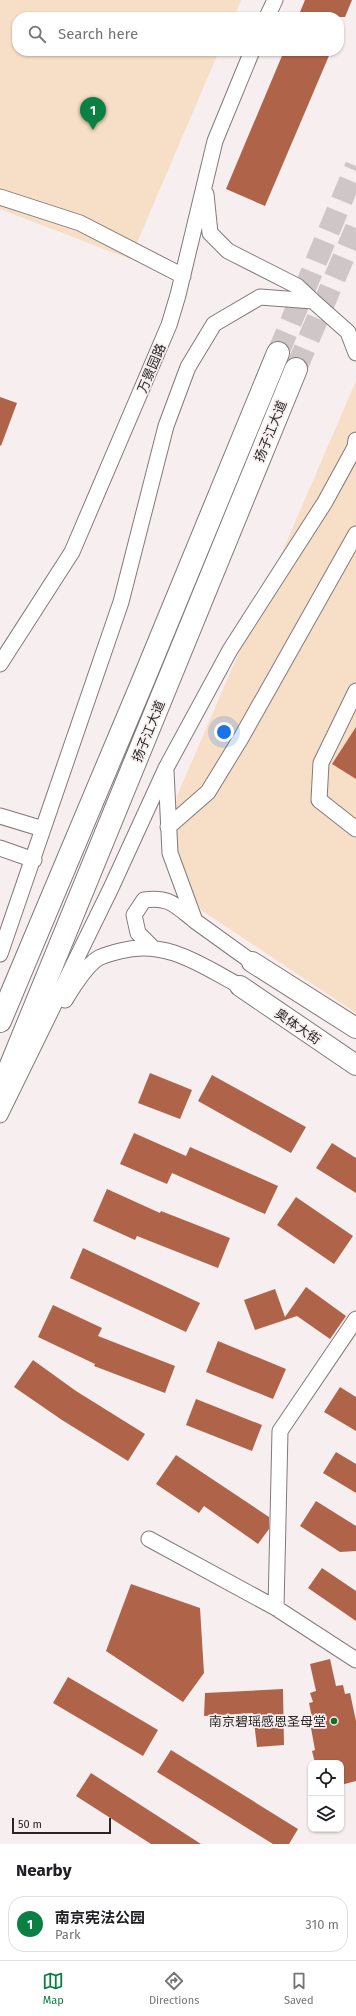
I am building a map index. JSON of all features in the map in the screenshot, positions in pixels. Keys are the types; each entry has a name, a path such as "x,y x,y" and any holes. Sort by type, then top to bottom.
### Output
{"highway":[{"name":"扬子江大道","path":"0,1021 137,696 278,353"},
{"name":"扬子江大道","path":"0,1092 296,369"}],"main road":[{"path":"252,962 356,1028"},
{"name":"奥体大街","path":"240,986 356,1065"}],"street":[{"path":"269,12 275,0"},
{"name":"万景园路","path":"0,664 72,552 169,325 183,276 215,141 250,56"},
{"path":"205,183 210,232 228,251 297,286 348,332 356,353"},
{"path":"0,197 80,223 183,276"},
{"path":"0,954 34,860 43,829 121,602 166,426 188,367 214,324 260,297 314,301"},
{"path":"0,1115 111,888 166,768 230,650 325,502 355,446 356,440"},
{"path":"168,827 208,792 350,556 356,534"},
{"path":"356,691 321,763 319,800 356,829"},
{"path":"166,768 170,853 195,921"},
{"path":"0,816 43,829"},
{"path":"0,848 34,860"},
{"path":"153,948 138,933 134,915 144,900 159,898 174,904 252,962"},
{"path":"27,1058 75,984 97,959 131,948 153,948 180,953 240,986"},
{"path":"276,1608 280,1431 356,1319"},
{"path":"148,1539 276,1608 356,1660"}],"shaded area":[{"path":"0,0 241,0 236,12 12,12 12,56 217,56 130,259 0,209"},
{"path":"356,381 356,1013 201,910 185,877 175,845 175,815 177,796"}],"building":[{"path":"305,0 352,0 345,17 344,12 300,12"},
{"path":"282,56 329,56 265,206 226,189"},
{"path":"0,397 17,403 1,446 0,445"},
{"path":"356,727 356,779 332,764"},
{"path":"150,1073 192,1090 180,1119 138,1103"},
{"path":"212,1075 306,1127 291,1153 198,1101"},
{"path":"134,1133 186,1156 190,1147 278,1186 265,1214 172,1173 167,1184 120,1164"},
{"path":"332,1143 356,1158 356,1193 316,1168"},
{"path":"107,1189 160,1213 161,1211 230,1238 218,1268 137,1236 135,1240 93,1221"},
{"path":"296,1197 353,1236 334,1264 277,1225"},
{"path":"83,1248 200,1303 186,1332 70,1278"},
{"path":"306,1287 346,1316 330,1339 297,1316 255,1330 244,1300 275,1289 285,1317"},
{"path":"53,1305 102,1328 98,1336 175,1366 165,1393 94,1366 95,1364 38,1337"},
{"path":"218,1341 286,1369 273,1399 206,1372"},
{"path":"33,1360 76,1391 145,1434 128,1461 62,1420 14,1387"},
{"path":"340,1387 356,1397 356,1431 324,1412"},
{"path":"196,1399 262,1425 252,1451 186,1425"},
{"path":"336,1452 356,1464 356,1493 323,1473"},
{"path":"176,1455 269,1517 269,1529 258,1544 204,1506 199,1513 156,1484"},
{"path":"316,1501 356,1526 356,1551 340,1552 300,1526"},
{"path":"322,1568 356,1591 356,1621 308,1588"},
{"path":"131,1584 200,1608 204,1673 183,1702 106,1651"},
{"name":"南京碧瑶感恩圣母堂","path":"330,1659 336,1686 343,1685 345,1694 350,1693 356,1721 356,1781 344,1784 344,1760 314,1760 312,1751 315,1750 311,1728 314,1727 309,1703 313,1702 310,1693 316,1691 310,1664"},
{"path":"68,1677 158,1730 143,1756 53,1703"},
{"path":"283,1689 284,1745 257,1747 253,1713 204,1716 205,1693"},
{"path":"171,1750 298,1829 289,1844 273,1844 157,1772"},
{"path":"91,1773 201,1844 151,1844 76,1796"}],"tunnel":[{"path":"278,353 356,166"},
{"path":"296,369 356,228"}],"place":[{"name":"南京宪法公园","path":"93,130"},
{"name":"南京碧瑶感恩圣母堂","path":"334,1721"}]}
